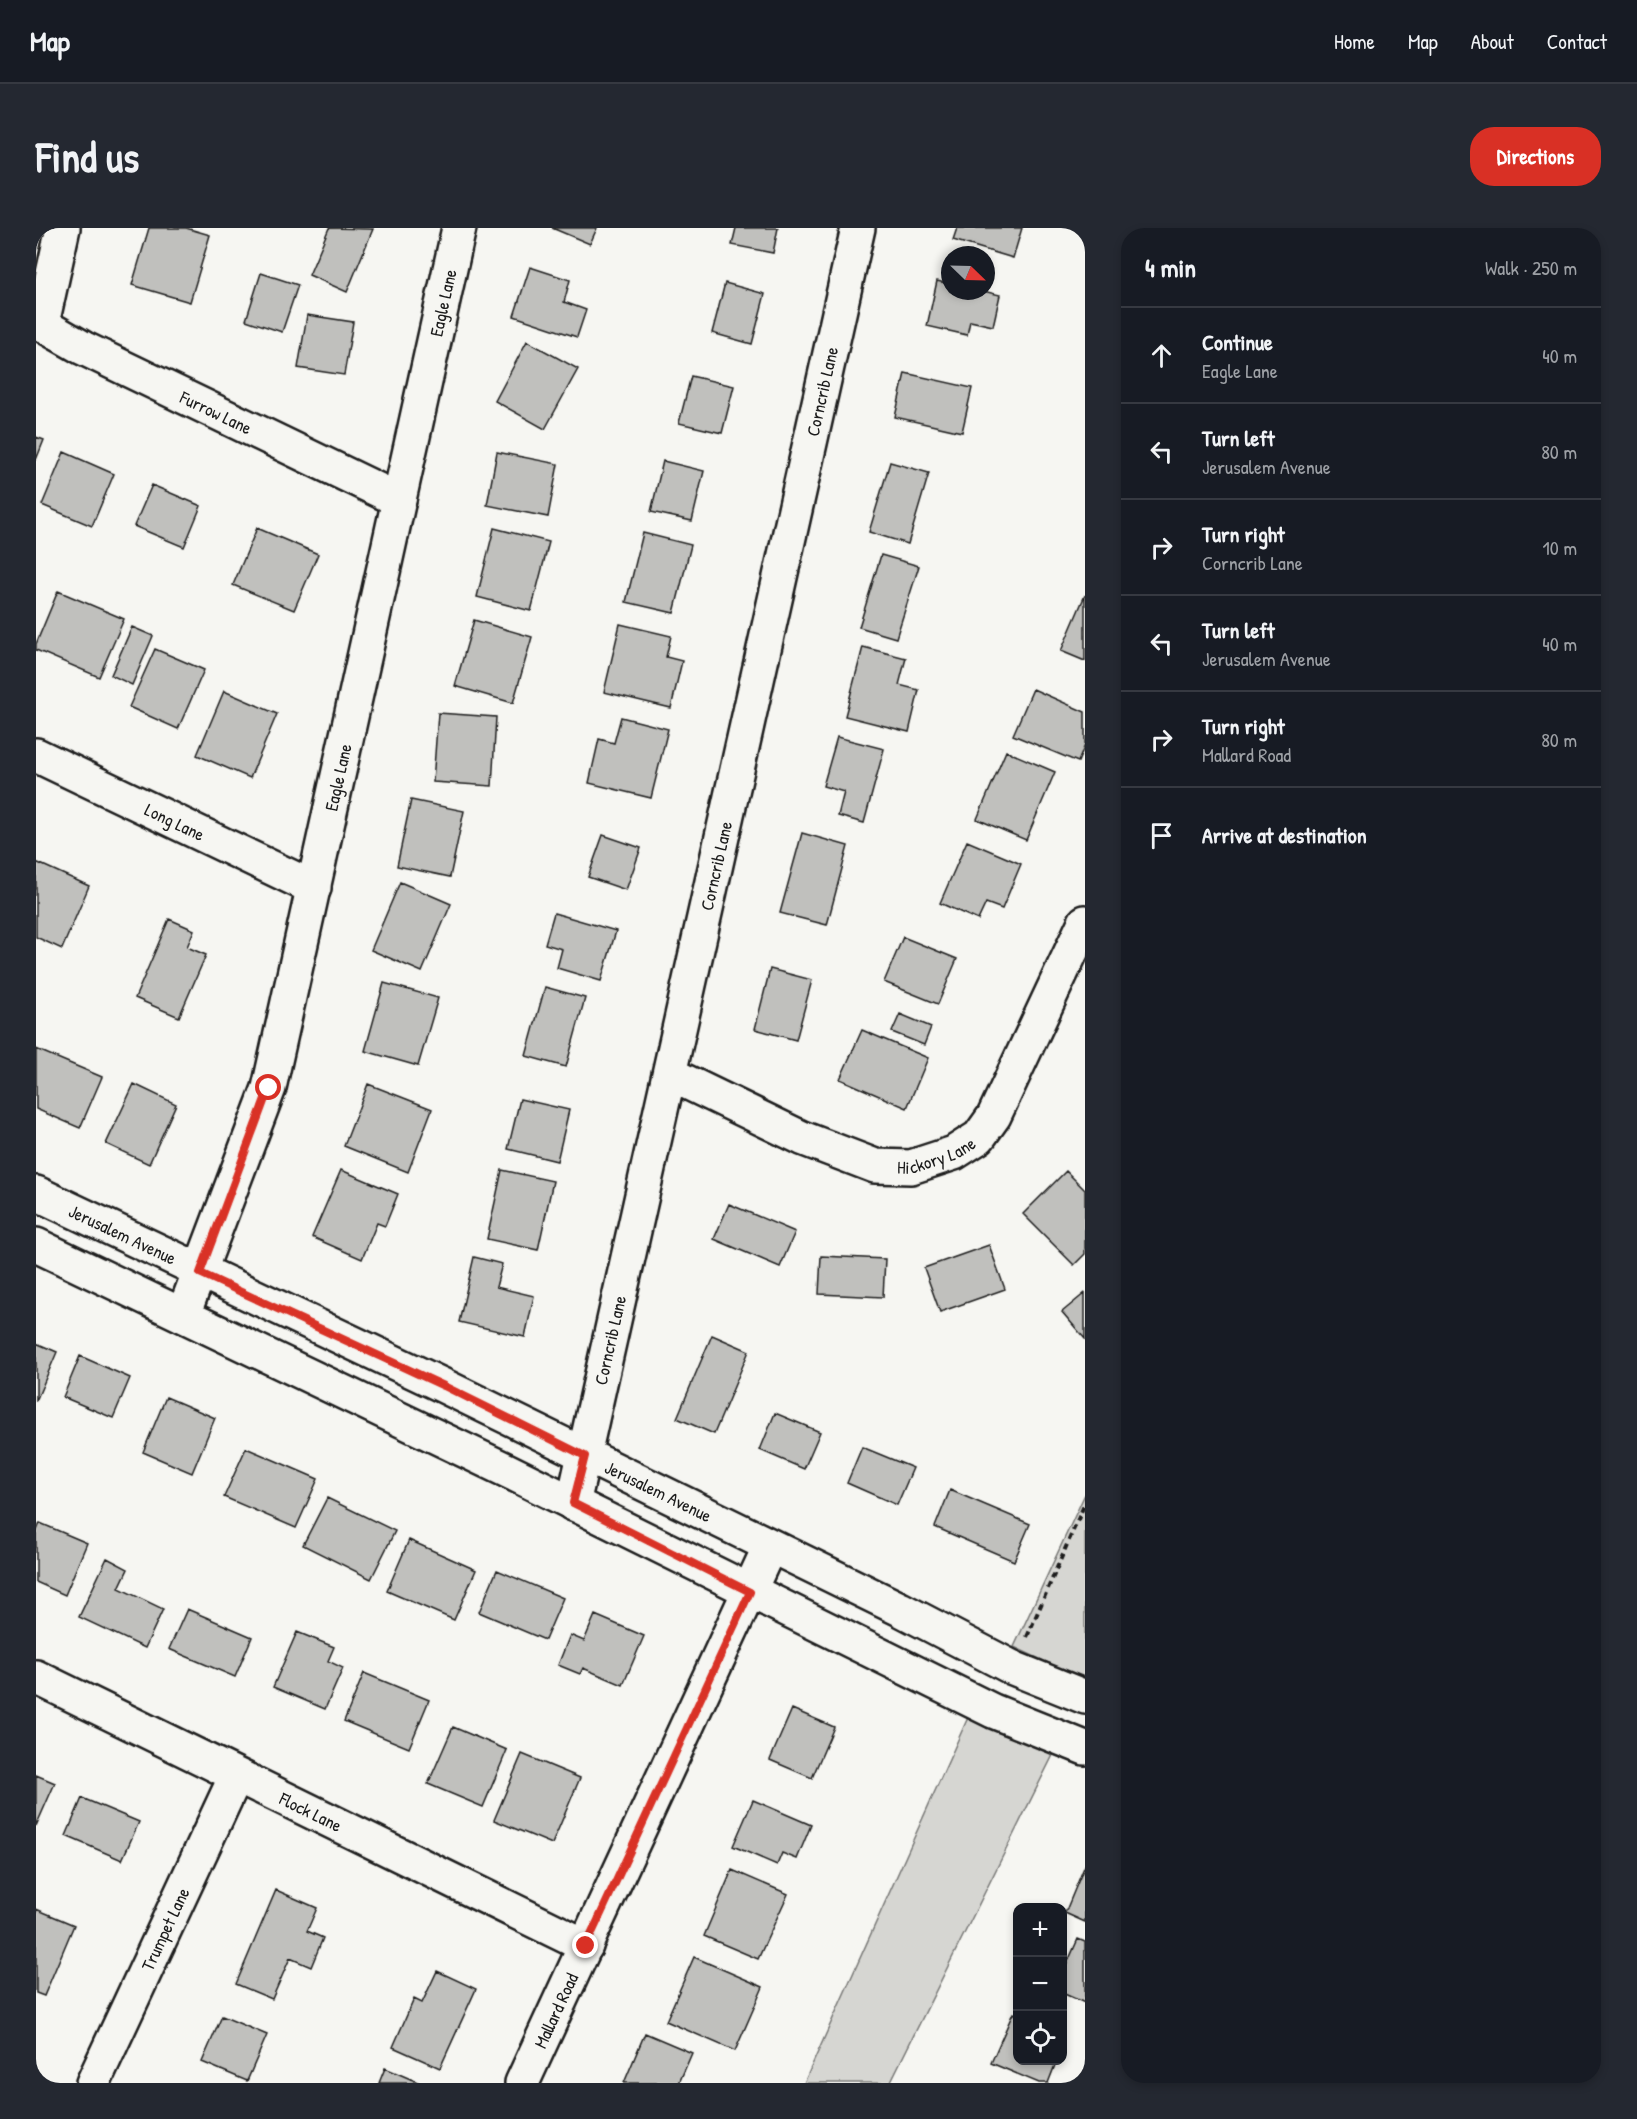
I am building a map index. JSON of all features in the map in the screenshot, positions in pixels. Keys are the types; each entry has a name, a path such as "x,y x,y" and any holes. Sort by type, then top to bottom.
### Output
{"street":[{"path":"39,323 63,228"},
{"name":"Eagle Lane","path":"183,1315 269,1088 459,228"},
{"name":"Corncrib Lane","path":"573,1503 858,228"},
{"name":"Furrow Lane","path":"39,323 83,348 399,500"},
{"name":"Long Lane","path":"36,755 314,888"},
{"name":"Hickory Lane","path":"670,1074 802,1138 874,1166 911,1167 954,1153 979,1137 994,1116 1085,922"},
{"name":"Jerusalem Avenue","path":"36,1192 200,1273 444,1386 1013,1668 1085,1696"},
{"path":"36,1245 573,1503 993,1711 1085,1748"},
{"name":"Mallard Road","path":"522,2083 770,1546"},
{"name":"Flock Lane","path":"36,1677 586,1946"},
{"name":"Trumpet Lane","path":"93,2083 236,1776"}],"path":[{"path":"1013,1668 1085,1503"}],"shaded area":[{"path":"1085,1494 1085,1680 1014,1647"},
{"path":"970,1713 1055,1751 890,2083 804,2083"}],"building":[{"path":"149,228 186,228 210,235 190,302 132,285"},
{"path":"329,228 373,229 347,292 309,275"},
{"path":"552,228 597,228 590,244"},
{"path":"736,228 778,228 773,253 732,245"},
{"path":"957,228 1022,228 1013,258 995,253 995,246 973,246 953,240"},
{"path":"530,267 570,280 564,302 586,310 577,337 514,316"},
{"path":"261,273 298,285 282,332 246,320"},
{"path":"937,281 941,282 941,300 995,300 995,294 1000,295 993,326 970,321 967,335 927,326"},
{"path":"725,283 765,294 752,344 712,333"},
{"path":"307,315 353,322 344,375 298,368"},
{"path":"527,341 578,369 545,429 495,401"},
{"path":"905,373 972,388 962,432 895,417"},
{"path":"691,376 734,386 722,433 679,423"},
{"path":"36,437 44,440 36,460"},
{"path":"64,452 114,474 92,526 42,505"},
{"path":"497,452 558,464 548,517 487,505"},
{"path":"663,461 704,471 692,521 651,512"},
{"path":"890,462 929,473 908,544 869,532"},
{"path":"152,485 201,506 184,547 134,526"},
{"path":"257,528 318,554 294,610 233,585"},
{"path":"494,528 549,542 531,611 477,597"},
{"path":"643,533 691,545 674,613 626,602"},
{"path":"881,555 919,566 896,638 859,627"},
{"path":"58,591 124,619 99,677 36,650 36,644"},
{"path":"1085,595 1085,661 1061,651"},
{"path":"474,620 532,637 513,703 455,686"},
{"path":"620,624 671,636 666,657 682,661 671,708 604,692"},
{"path":"132,627 153,636 132,685 111,675"},
{"path":"863,647 906,658 899,685 919,690 909,732 845,716"},
{"path":"155,649 204,670 178,729 129,707"},
{"path":"1033,689 1085,712 1085,745 1078,762 1013,735"},
{"path":"224,691 277,714 250,778 197,755"},
{"path":"438,713 496,717 492,786 433,782"},
{"path":"621,717 668,729 651,798 589,783 599,739 614,743"},
{"path":"837,737 884,749 864,823 838,816 844,792 823,786"},
{"path":"1006,751 1055,772 1026,840 977,819"},
{"path":"411,800 464,811 450,877 397,866"},
{"path":"802,833 848,846 827,925 780,913"},
{"path":"603,835 641,848 626,890 588,877"},
{"path":"967,841 1021,864 1002,909 986,903 978,920 940,903"},
{"path":"36,862 89,886 62,949 36,937"},
{"path":"400,882 451,904 422,972 371,950"},
{"path":"554,913 616,931 601,981 557,968 562,949 545,944"},
{"path":"169,919 194,930 187,947 206,955 179,1017 135,998"},
{"path":"903,937 957,959 938,1004 884,982"},
{"path":"770,969 812,980 796,1040 755,1029"},
{"path":"384,983 438,998 418,1066 365,1051"},
{"path":"545,987 585,998 566,1067 526,1056"},
{"path":"900,1014 931,1027 924,1045 892,1032"},
{"path":"862,1030 928,1058 907,1108 840,1079"},
{"path":"36,1049 102,1077 80,1128 36,1109"},
{"path":"134,1084 176,1104 149,1164 106,1144"},
{"path":"368,1084 432,1109 408,1172 344,1146"},
{"path":"520,1099 569,1110 557,1161 508,1149"},
{"path":"341,1170 398,1194 385,1226 377,1223 362,1259 312,1237"},
{"path":"502,1170 553,1181 538,1250 487,1239"},
{"path":"1066,1171 1085,1190 1085,1254 1074,1265 1023,1214"},
{"path":"729,1204 795,1232 780,1267 714,1239"},
{"path":"989,1245 1005,1289 940,1312 924,1268"},
{"path":"821,1256 885,1259 883,1297 819,1294"},
{"path":"474,1257 502,1264 496,1287 534,1296 525,1337 459,1322"},
{"path":"1085,1293 1085,1339 1062,1312"},
{"path":"712,1335 749,1351 714,1434 677,1418"},
{"path":"36,1343 57,1352 36,1401"},
{"path":"80,1356 130,1378 113,1418 63,1397"},
{"path":"166,1397 215,1418 192,1473 143,1452"},
{"path":"775,1413 820,1432 804,1469 760,1450"},
{"path":"862,1447 913,1468 897,1505 847,1483"},
{"path":"246,1448 318,1479 296,1528 224,1497"},
{"path":"950,1490 1030,1524 1014,1561 935,1527"},
{"path":"327,1498 395,1531 371,1579 303,1545"},
{"path":"40,1523 87,1543 65,1595 36,1582 36,1533"},
{"path":"409,1540 476,1570 454,1620 387,1591"},
{"path":"107,1558 128,1569 119,1588 163,1609 145,1648 79,1617"},
{"path":"497,1570 563,1598 545,1640 479,1612"},
{"path":"187,1609 252,1637 235,1677 169,1649"},
{"path":"595,1615 644,1636 623,1685 583,1668 580,1674 558,1665 570,1635 584,1641"},
{"path":"297,1632 334,1647 328,1661 343,1668 325,1709 273,1687"},
{"path":"364,1673 429,1700 409,1748 344,1721"},
{"path":"792,1709 834,1727 812,1778 770,1760"},
{"path":"453,1727 507,1750 483,1807 428,1784"},
{"path":"522,1754 580,1778 552,1844 494,1820"},
{"path":"36,1775 55,1783 36,1826"},
{"path":"82,1798 139,1822 122,1860 66,1836"},
{"path":"753,1800 811,1825 797,1859 782,1853 777,1865 733,1846"},
{"path":"1085,1865 1085,1922 1067,1914 1067,1908"},
{"path":"732,1870 788,1894 758,1959 704,1936"},
{"path":"276,1890 317,1908 307,1931 323,1938 311,1967 290,1958 272,1999 236,1984"},
{"path":"36,1909 74,1925 44,1996 36,1993"},
{"path":"1078,1939 1085,1942 1085,2003 1067,1995 1067,1964"},
{"path":"694,1957 763,1987 735,2051 666,2021"},
{"path":"437,1971 476,1989 440,2068 393,2047 414,1999 422,2003"},
{"path":"1013,2013 1013,2065 1055,2065 1048,2083 1039,2083 991,2063"},
{"path":"222,2016 267,2035 247,2081 202,2062"},
{"path":"645,2033 692,2053 679,2083 624,2083"},
{"path":"385,2068 420,2083 379,2083"}],"route":[{"path":"269,1088 200,1273 444,1386 585,1456 573,1503 750,1592 586,1946"}]}
